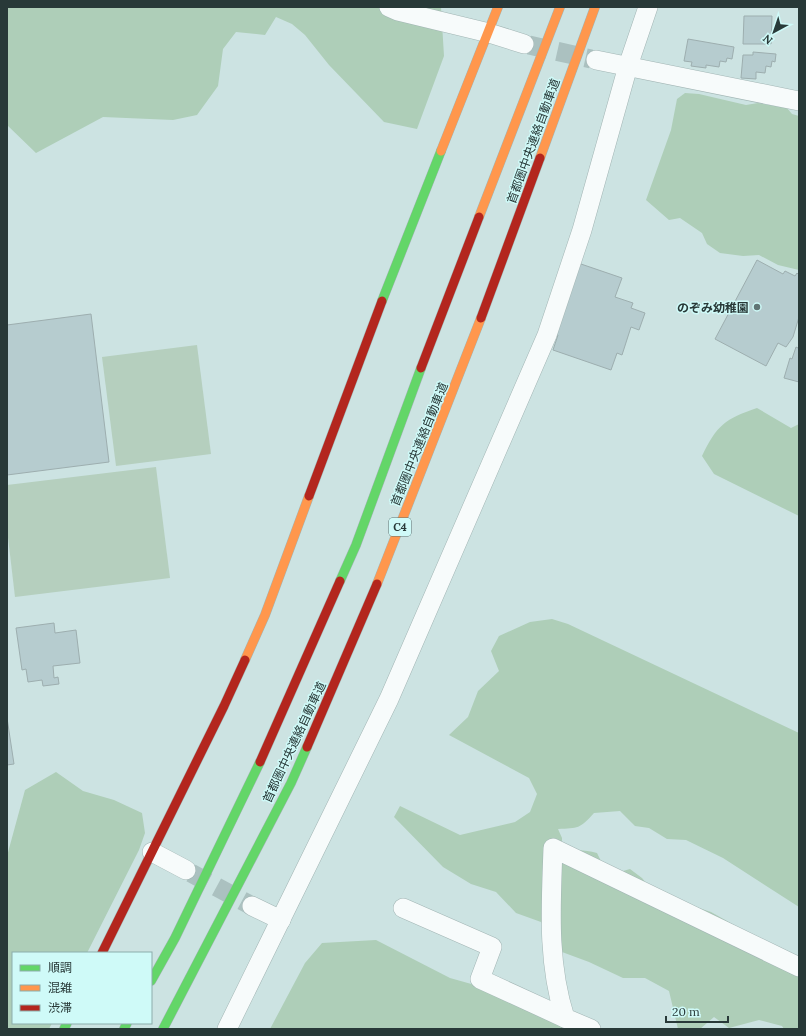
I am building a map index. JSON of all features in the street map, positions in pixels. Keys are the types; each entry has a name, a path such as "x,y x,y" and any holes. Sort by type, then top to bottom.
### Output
{"main road":[{"path":"102,952 224,706 265,615 372,327 498,7"},
{"name":"首都圏中央連絡自動車道","path":"152,979 175,938 263,756 356,545 444,307 560,7"},
{"name":"首都圏中央連絡自動車道","path":"163,1029 291,783 364,619 469,351 595,7"}],"street":[{"path":"389,7 398,11 524,44"},
{"path":"227,1029 398,678 547,335 582,230 628,66 648,7"},
{"path":"596,60 799,100"},
{"path":"565,1018 556,981 550,930 553,848 799,967"},
{"path":"152,852 186,870"},
{"path":"252,906 281,920"},
{"path":"403,908 492,947 480,979 591,1029"}],"green space":[{"path":"7,7 441,7 444,56 417,129 384,122 329,65 305,35 292,24 276,17 265,35 236,32 223,49 218,86 197,115 173,120 103,117 36,153 7,125"},
{"path":"685,93 699,94 746,105 758,103 787,108 792,114 799,116 799,270 778,265 759,255 743,256 720,253 707,244 702,233 680,218 669,220 646,200 671,130 677,99"},
{"path":"197,345 211,454 116,466 102,357"},
{"path":"757,408 791,428 799,424 799,516 714,474 702,456 712,437 723,424 737,416"},
{"path":"156,467 170,578 15,597 7,529 7,485"},
{"path":"552,619 568,624 799,733 799,907 723,858 686,840 667,839 649,828 635,826 620,811 594,813 578,827 558,829 562,838 562,845 575,850 597,853 604,867 616,873 630,869 642,878 654,893 711,912 743,930 799,976 799,1029 784,1029 782,1026 759,1020 729,1028 714,1017 700,1029 678,1029 669,991 645,978 623,978 589,962 562,952 541,922 516,913 496,892 471,884 443,867 394,817 400,806 460,835 515,822 530,812 537,794 529,778 449,735 468,717 478,691 499,671 491,651 499,636 530,622"},
{"path":"56,772 83,791 114,800 142,813 145,833 139,850 88,952 12,952 12,1024 52,1024 49,1029 7,1029 7,856 25,790"},
{"path":"376,940 450,978 482,987 571,1029 270,1029 305,963 322,943"}],"building":[{"path":"744,16 772,16 771,44 743,44"},
{"path":"688,39 734,47 732,59 727,58 726,62 720,61 719,67 706,65 706,68 691,66 692,62 684,61"},
{"path":"753,52 776,54 775,62 772,61 771,67 766,66 765,73 756,72 756,79 741,78 743,55 753,55"},
{"path":"757,260 783,274 785,271 795,276 797,273 799,275 799,317 793,337 786,347 778,343 766,366 715,339"},
{"path":"578,263 622,278 615,297 633,303 631,308 645,313 639,330 631,327 622,355 617,353 611,370 553,350 558,335 554,334"},
{"path":"91,314 109,462 7,475 7,325"},
{"path":"799,346 799,382 784,378 790,358 792,359 796,347 798,348"},
{"path":"54,623 55,633 76,630 80,663 53,666 54,678 58,677 59,684 43,686 42,680 28,682 26,669 22,670 16,628"},
{"path":"7,718 14,764 7,765"}],"tunnel":[{"path":"529,45 591,59"},
{"path":"191,873 252,906"}],"traffic: fast":[{"path":"382,301 441,151"},
{"path":"340,581 356,545 421,368"},
{"path":"163,1029 291,783 307,747"},
{"path":"152,979 175,938 260,762"},
{"path":"64,1029 66,1024"},
{"path":"124,1029 126,1024"}],"traffic: slow":[{"path":"441,151 498,7"},
{"path":"479,217 560,7"},
{"path":"540,158 595,7"},
{"path":"377,584 481,318"},
{"path":"245,660 265,615 309,496"}],"traffic: jam":[{"path":"481,318 540,158"},
{"path":"421,368 479,217"},
{"path":"309,496 382,301"},
{"path":"260,762 340,581"},
{"path":"307,747 377,584"},
{"path":"102,952 224,706 245,660"}],"place":[{"name":"のぞみ幼稚園","path":"757,307"}]}
